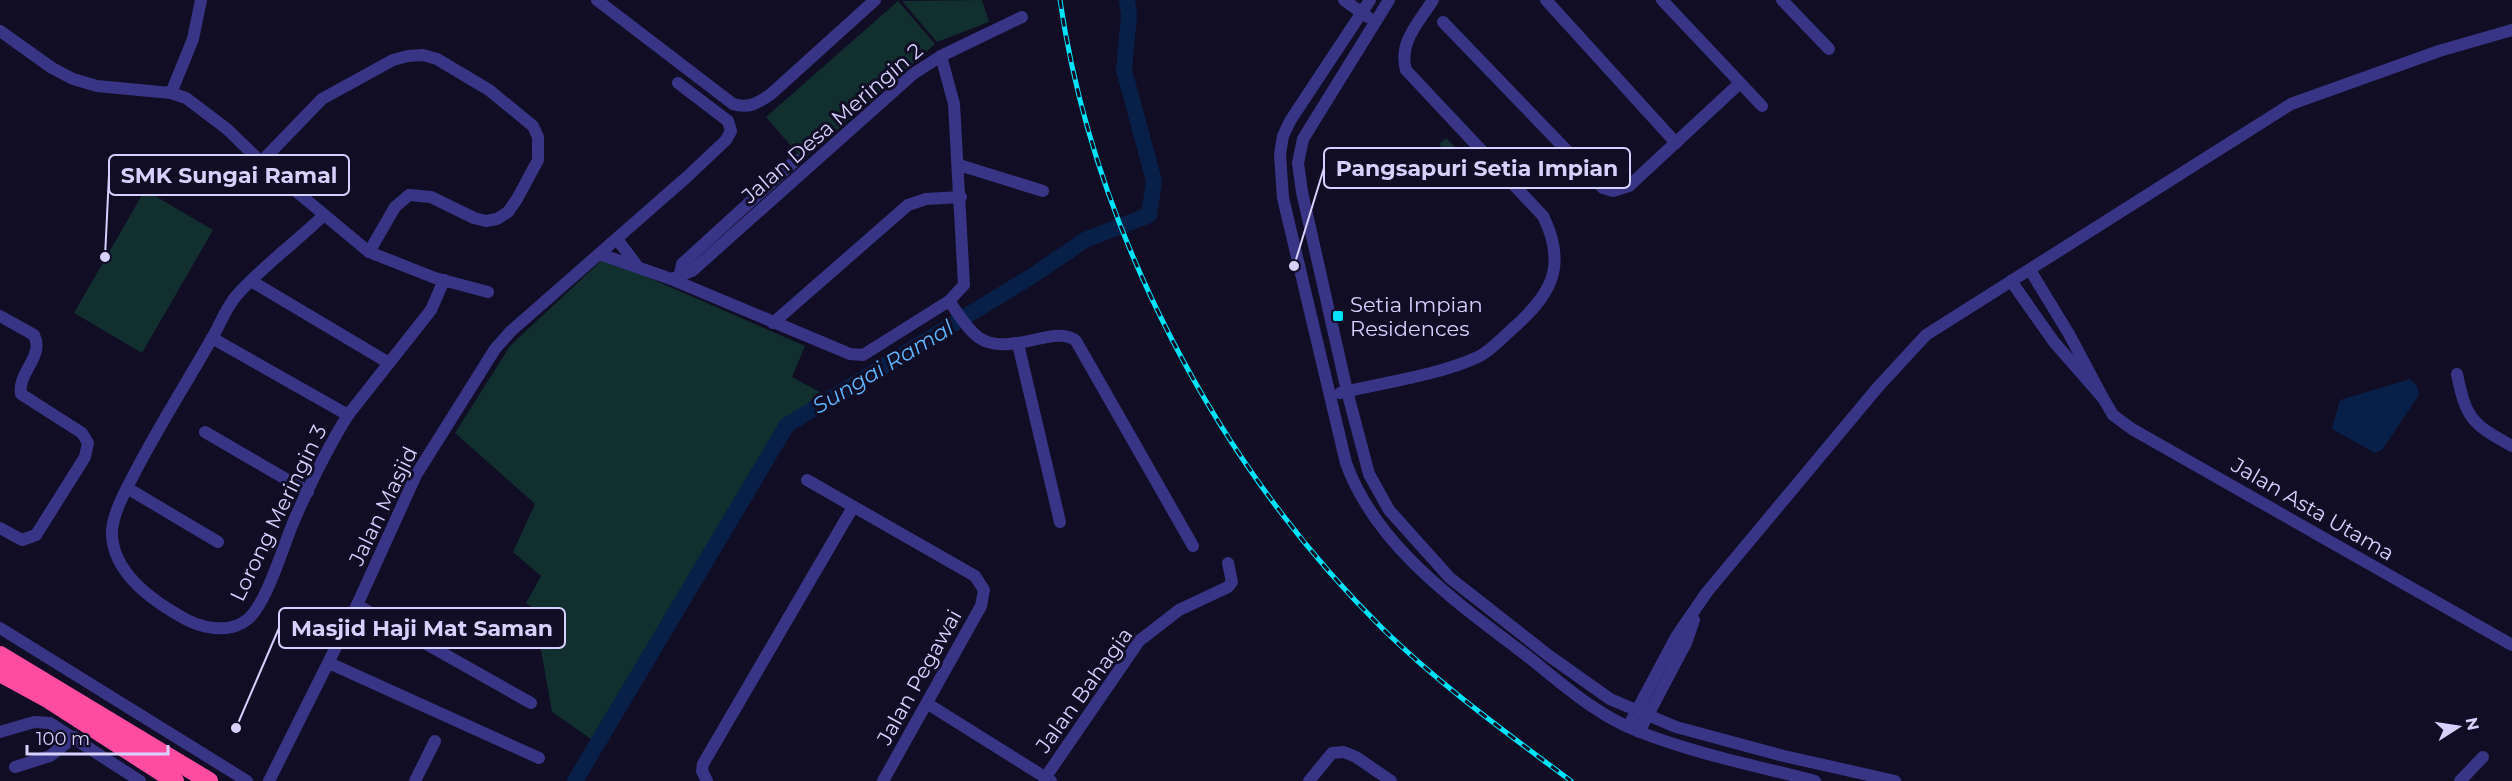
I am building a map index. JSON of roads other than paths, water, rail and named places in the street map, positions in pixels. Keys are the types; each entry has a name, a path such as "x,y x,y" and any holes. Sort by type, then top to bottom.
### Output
{"highway":[{"path":"0,655 209,781"},
{"path":"0,673 175,781"},
{"path":"0,684 27,698 73,716"}],"street":[{"path":"171,93 193,39 201,0"},
{"path":"597,0 733,104 751,106 771,94 875,0"},
{"path":"1344,0 1374,21"},
{"path":"1370,0 1290,121 1280,154 1283,198 1352,480 1371,513 1438,587 1600,714 1634,730 1686,748 1815,781"},
{"path":"1330,395 1449,367 1487,352 1540,304 1547,292 1554,263 1551,237 1543,216 1406,70 1403,58 1404,48 1433,0"},
{"path":"1546,0 1676,143"},
{"path":"1662,0 1762,106"},
{"path":"1782,0 1829,49"},
{"path":"1383,2 1374,21 1303,139 1298,163 1347,391 1369,474 1377,492 1389,510 1450,578 1610,699 1676,727 1784,756 1895,781"},
{"name":"Jalan Desa Meringin 2","path":"676,277 692,271 913,74 941,56 1022,17"},
{"path":"1443,22 1603,188 1612,191 1629,186 1740,83"},
{"path":"1634,730 1676,637 1707,592 1878,387 1926,335 2291,104 2439,51 2512,30"},
{"path":"0,31 52,68 73,79 97,86 171,93 199,106 261,162 369,252 444,280 488,292"},
{"path":"261,162 322,99 393,60 408,56 423,55 437,59 489,90 533,126 539,149 538,160 508,212 497,219 486,221 474,218 431,197 409,195 395,207 369,252"},
{"path":"600,254 676,277 773,323 860,356 949,300 964,285 961,197 954,104 941,56"},
{"name":"Jalan Masjid","path":"269,781 357,605 416,475 495,349 511,331 726,140 731,131 728,122 678,83"},
{"name":"Jalan Desa Meringin 2","path":"676,277 682,264 796,160"},
{"path":"959,165 1043,191"},
{"path":"773,323 908,205 926,199 961,197"},
{"name":"Lorong Meringin 3","path":"324,215 236,296 127,488 112,531 115,552 125,570 163,606 200,626 218,628 234,626 248,620 259,607 308,492 348,415 431,310 444,280"},
{"path":"617,238 638,267"},
{"name":"Jalan Asta Utama","path":"2030,270 2069,334 2113,415 2132,429 2512,645"},
{"path":"252,281 389,363"},
{"name":"Jalan Asta Utama","path":"2011,282 2054,342 2103,398"},
{"path":"949,300 969,329 990,342 1018,345 1063,335 1076,341 1193,546"},
{"path":"0,316 33,335 36,340 36,350 20,383 24,399 82,433 88,443 85,457 36,535 29,539 16,539 0,528"},
{"path":"212,338 348,415"},
{"path":"1018,345 1060,522"},
{"path":"1341,365 1349,375 1366,382 1381,383"},
{"path":"2457,374 2462,403 2469,416 2477,425 2511,445"},
{"path":"1354,418 1361,398 1381,383"},
{"path":"205,432 308,492"},
{"path":"704,776 709,754 853,507 807,480"},
{"path":"127,488 218,542"},
{"name":"Jalan Pegawai","path":"853,507 975,576 984,590 981,606 883,781"},
{"name":"Jalan Bahagia","path":"1048,779 1139,641 1179,610 1228,587 1232,582 1228,563"},
{"path":"357,605 531,703"},
{"path":"1643,713 1661,691 1686,642 1698,608"},
{"path":"0,628 247,781"},
{"path":"329,663 540,758"},
{"path":"1661,691 1663,715 1676,727"},
{"path":"928,704 1048,779"},
{"path":"0,732 34,722 50,723 140,781"},
{"path":"15,767 50,756 74,737"},
{"path":"415,781 435,741"},
{"path":"117,744 140,781"},
{"path":"1308,781 1332,753 1344,752 1391,781"},
{"path":"2460,781 2483,757"}],"water":[{"path":"2410,379 2417,386 2419,395 2382,450 2375,453 2332,429 2340,400"}],"waterway":[{"name":"Sungai Ramal","path":"575,781 787,425 1032,276 1085,240 1149,215 1154,181 1124,70 1129,15 1127,0"}],"railway":[{"path":"1060,0 1077,87 1101,173 1133,257 1172,340 1217,419 1267,494 1323,564 1383,629 1451,689 1571,781"}],"place":[{"name":"SMK Sungai Ramal","path":"105,257"},
{"name":"Pangsapuri Setia Impian","path":"1294,266"},
{"name":"Setia Impian Residences","path":"1338,316"},
{"name":"Masjid Haji Mat Saman","path":"236,728"}]}
